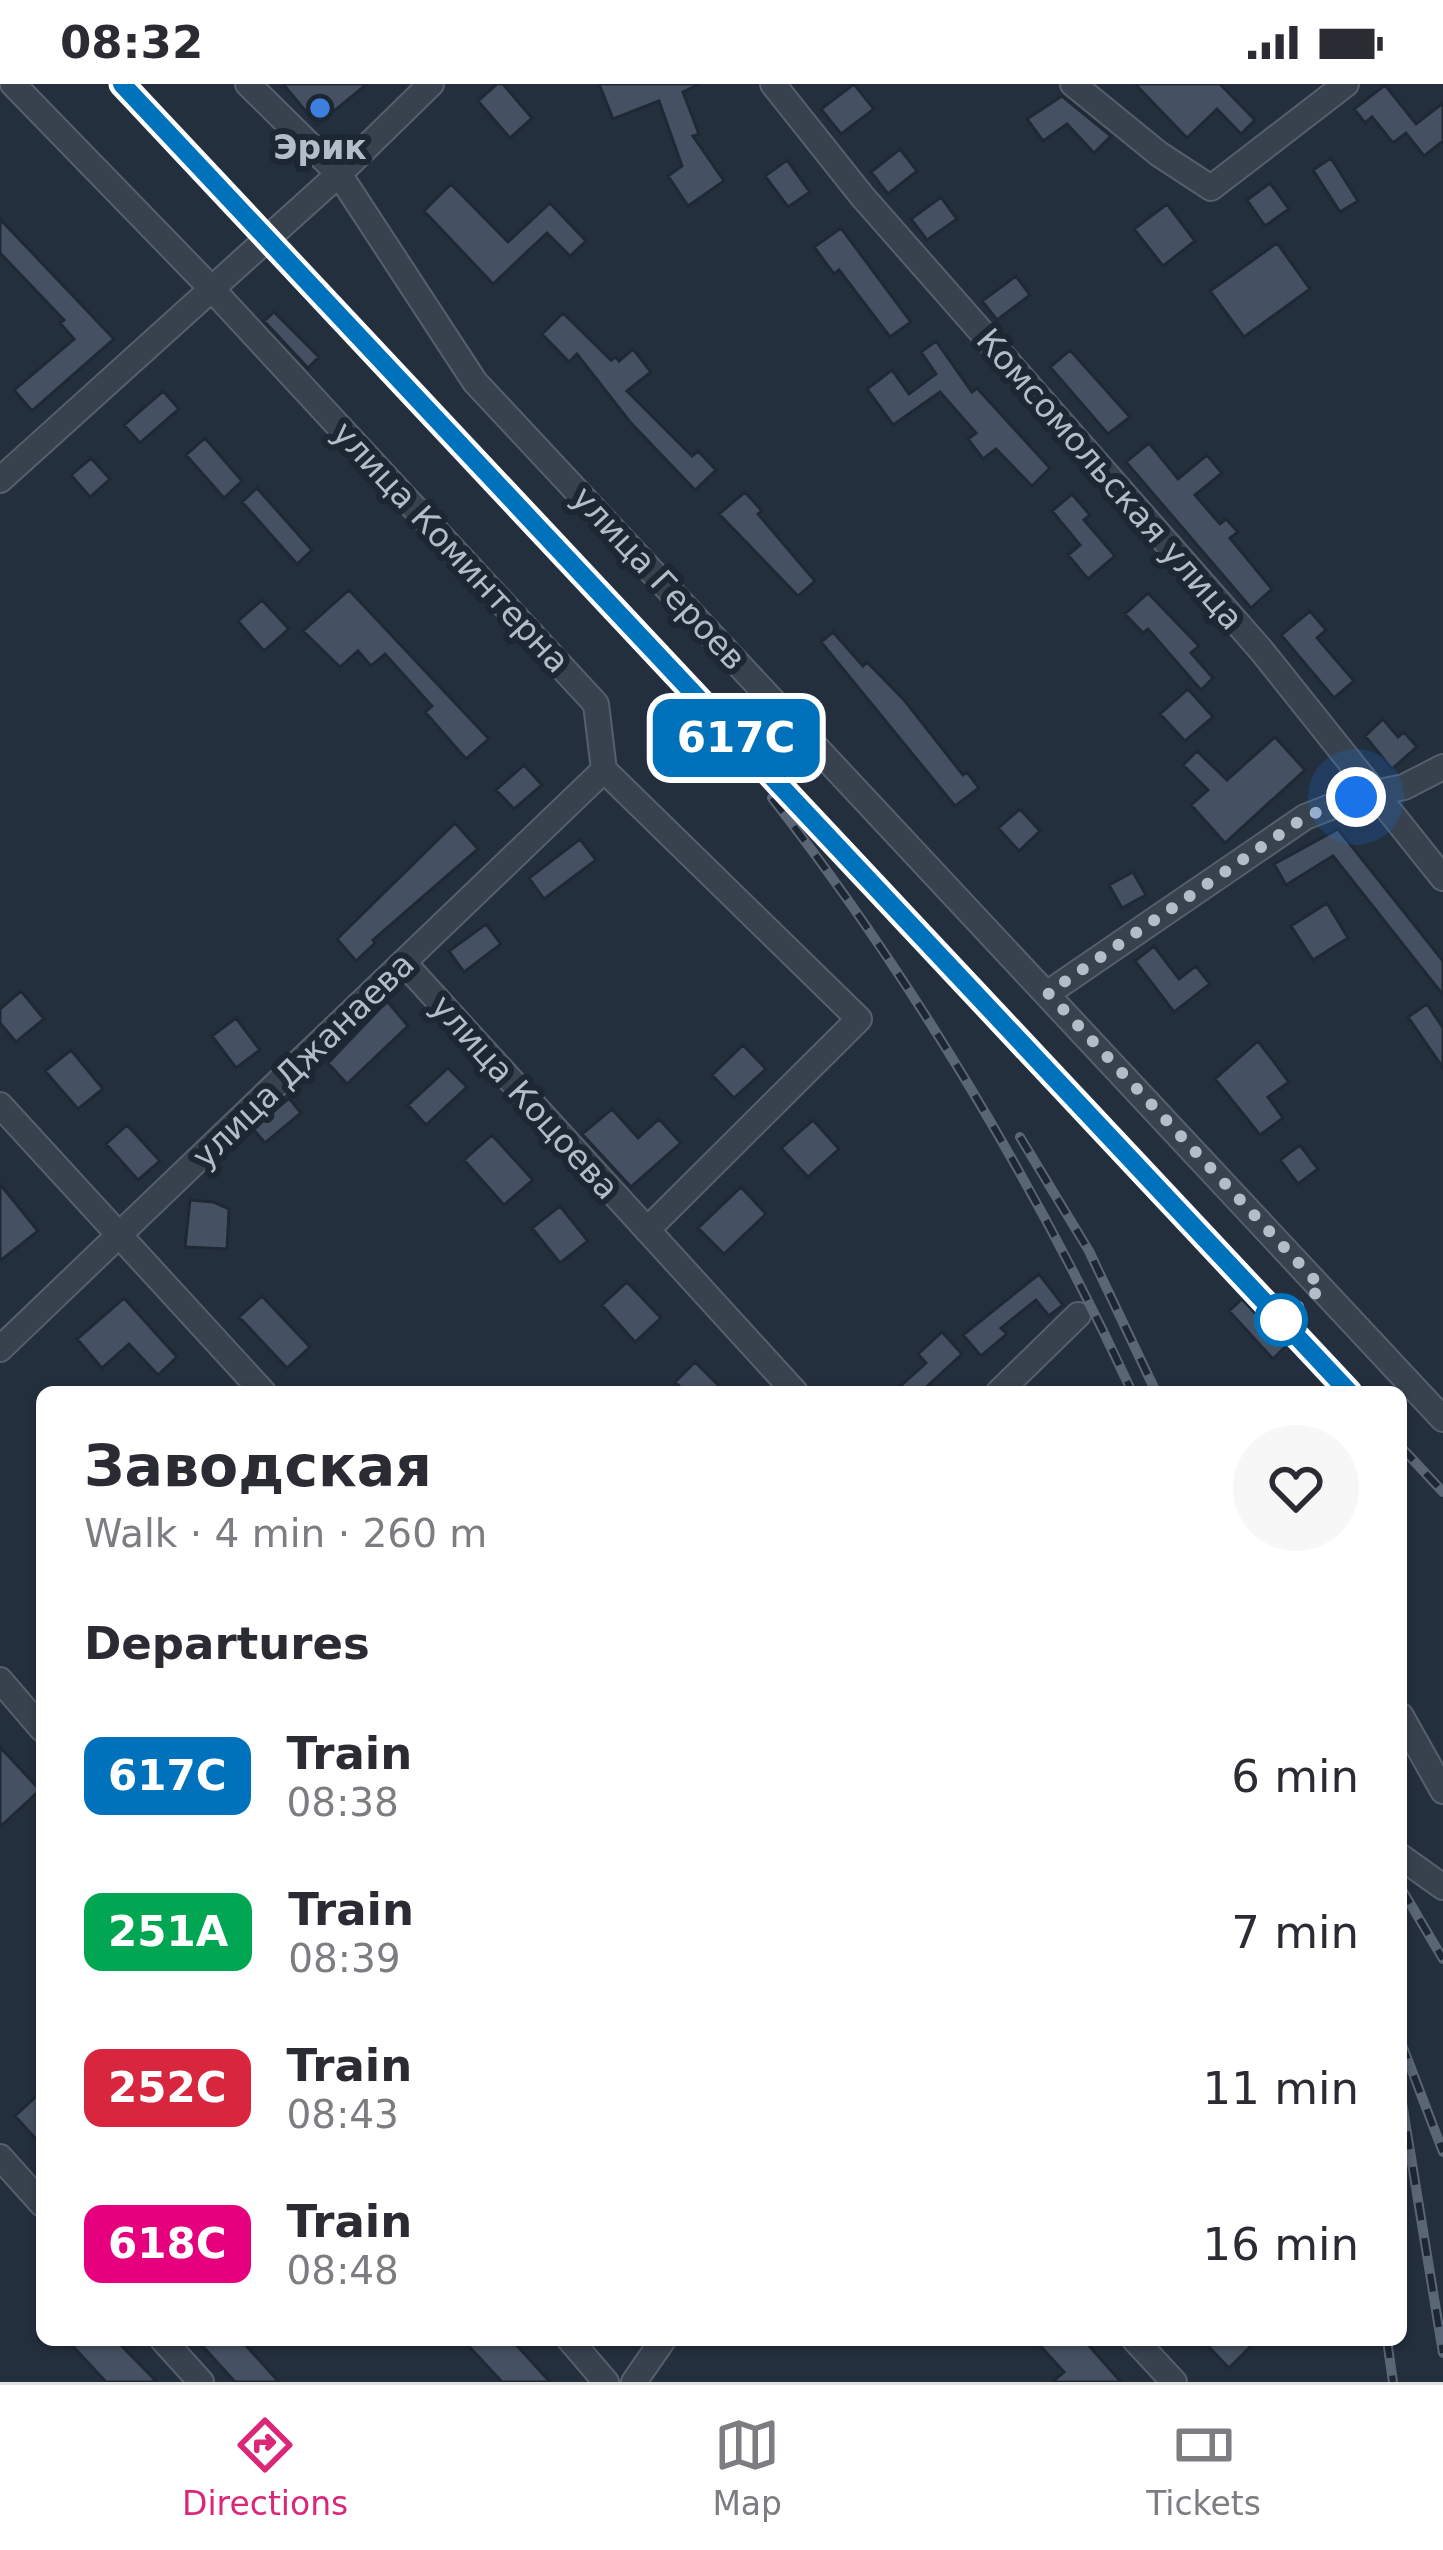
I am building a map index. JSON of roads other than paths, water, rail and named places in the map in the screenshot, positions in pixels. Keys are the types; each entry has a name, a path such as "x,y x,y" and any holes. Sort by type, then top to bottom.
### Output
{"street":[{"name":"улица Коминтерна","path":"13,84 210,287 596,704 604,770"},
{"name":"улица Героев","path":"248,84 339,174 475,382 1443,1419"},
{"path":"0,480 339,174 431,84"},
{"name":"Комсомольская улица","path":"773,84 862,196 1262,650 1443,878"},
{"path":"1073,84 1159,154 1211,188 1346,84"},
{"path":"1048,993 1305,817 1331,805 1404,787 1443,767"},
{"name":"улица Джанаева","path":"0,1349 604,770"},
{"name":"улица Коцоева","path":"604,770 859,1018 647,1230"},
{"name":"улица Коцоева","path":"404,963 790,1386"},
{"path":"0,1105 258,1386"},
{"path":"1005,1386 1078,1316"},
{"path":"0,1680 36,1722"},
{"path":"1407,1727 1443,1791"},
{"path":"1407,1861 1443,1887"},
{"path":"0,2157 36,2197"},
{"path":"168,2346 200,2382"},
{"path":"575,2346 606,2382"},
{"path":"634,2382 659,2346"},
{"path":"1141,2346 1174,2382"}],"railway":[{"path":"122,84 1343,1386"},
{"path":"772,798 873,936 968,1085 1056,1239 1129,1386"},
{"path":"1020,1137 1089,1251 1153,1386"},
{"path":"1407,1453 1443,1492"},
{"path":"1407,1898 1443,1959"},
{"path":"1407,2058 1443,2152"},
{"path":"1407,2133 1443,2353"},
{"path":"1388,2346 1393,2382"}],"train":[{"name":"617C","path":"122,84 1343,1386"}],"place":[{"name":"Эрик","path":"320,108"}]}
